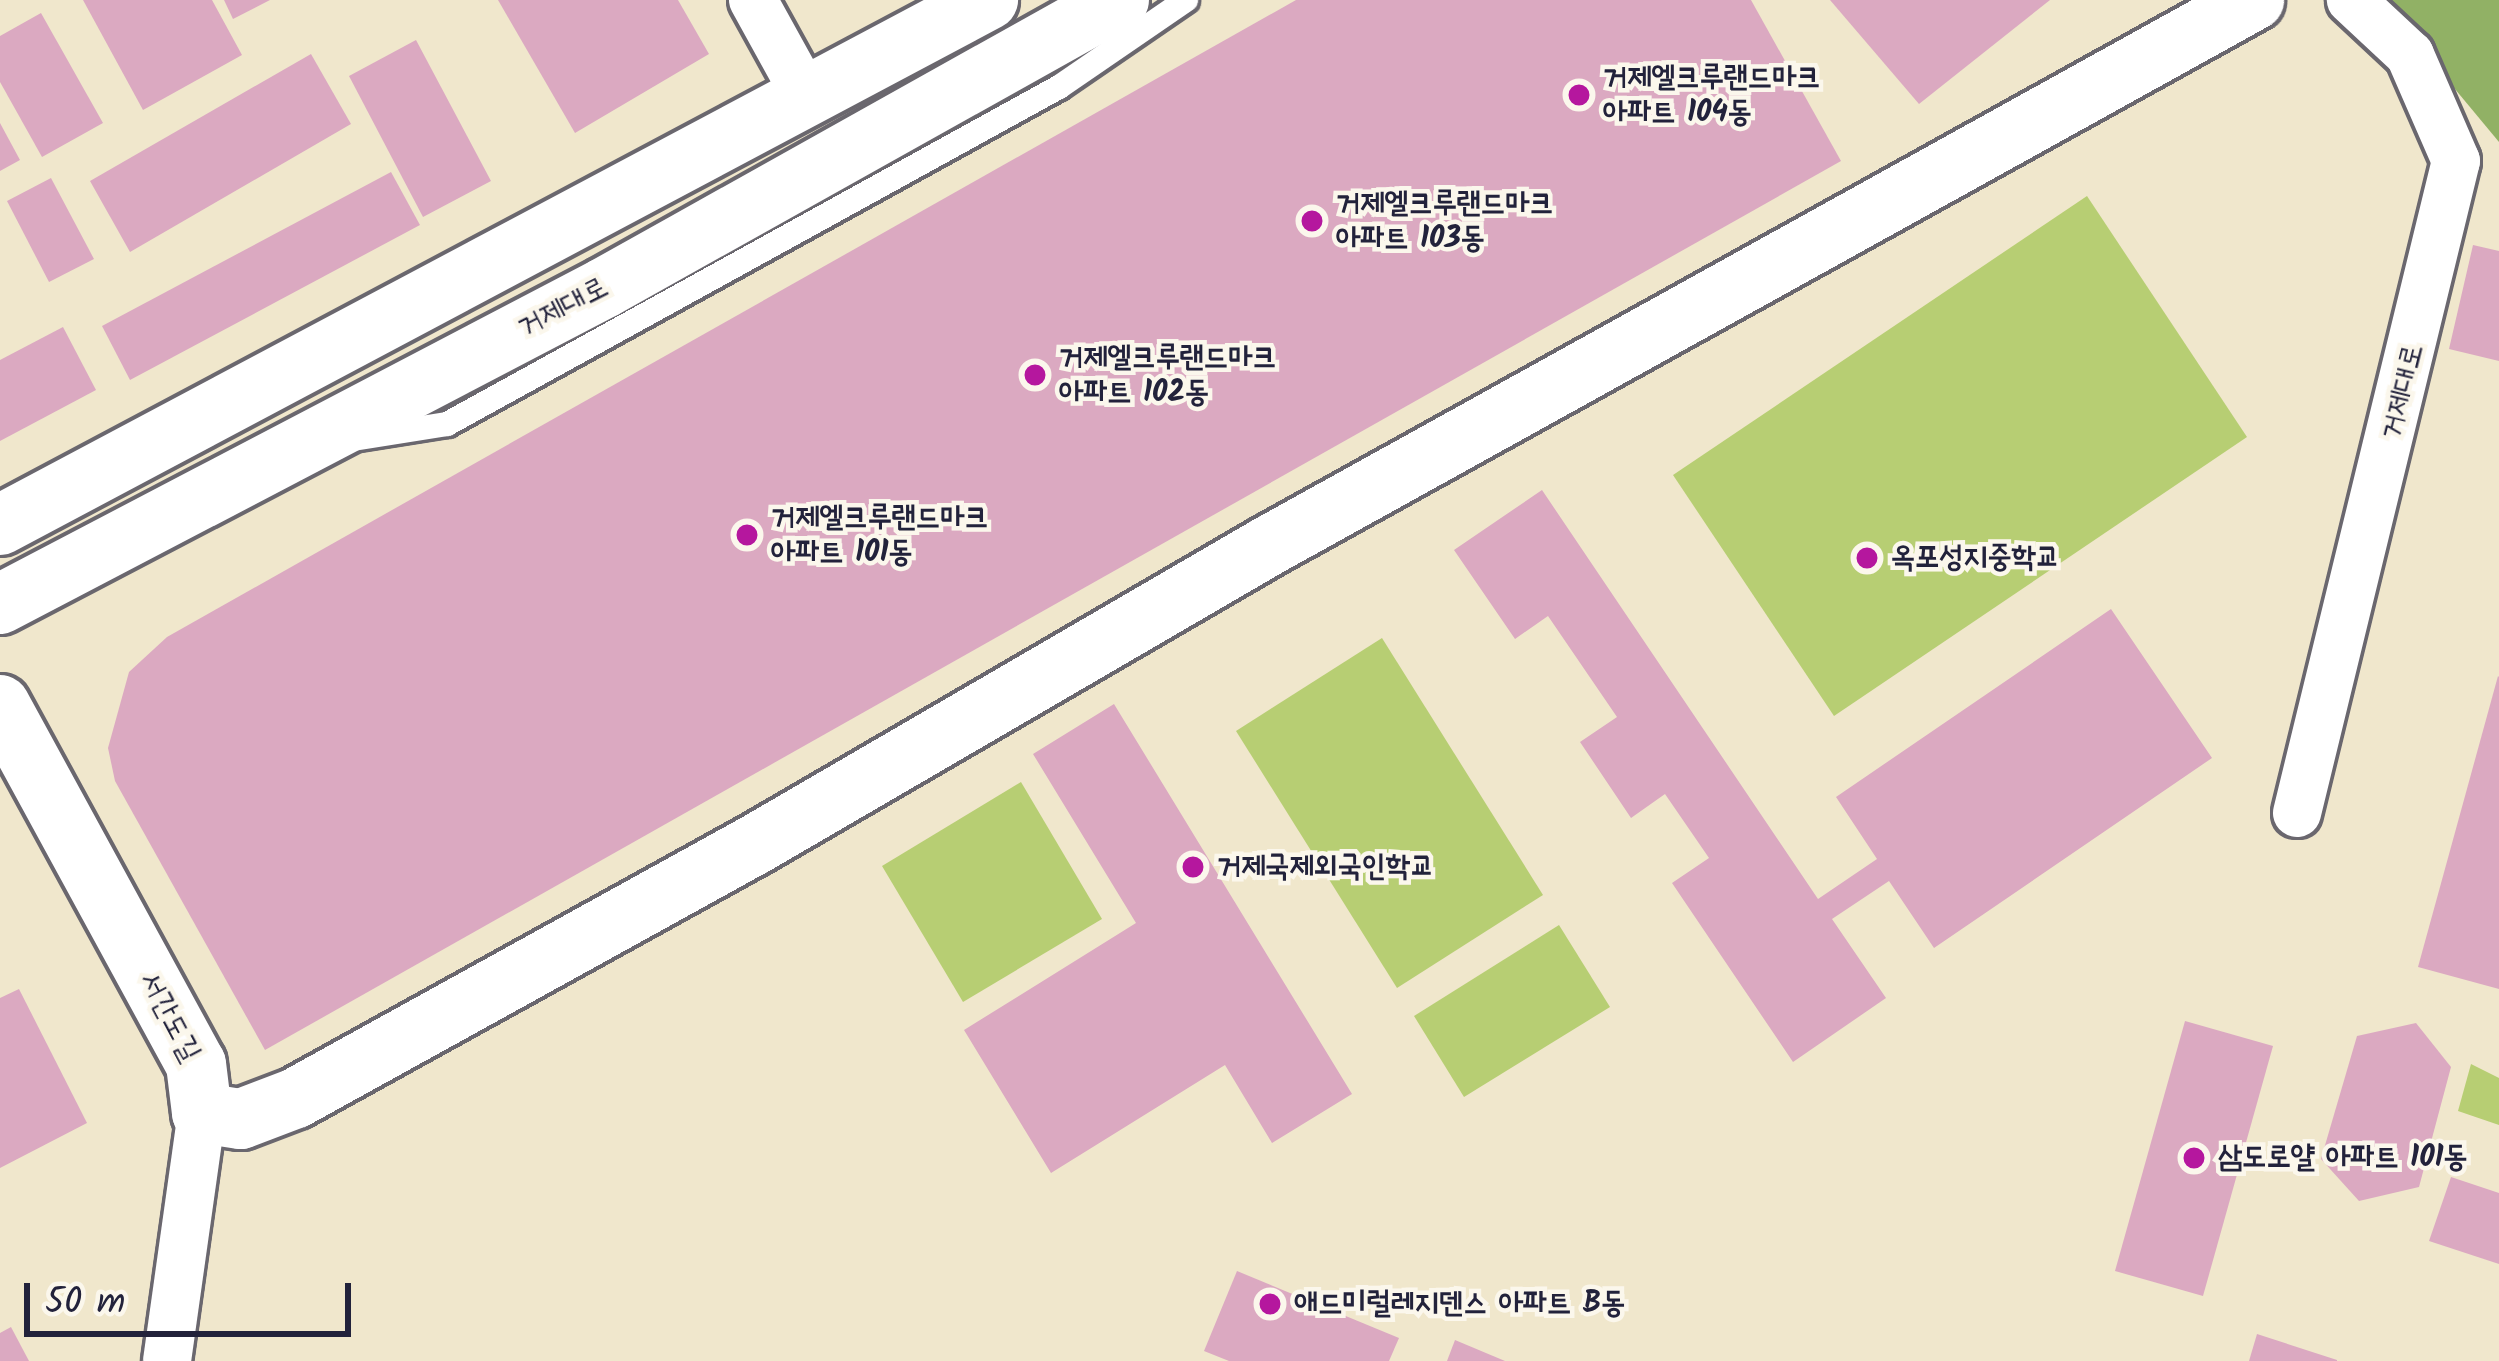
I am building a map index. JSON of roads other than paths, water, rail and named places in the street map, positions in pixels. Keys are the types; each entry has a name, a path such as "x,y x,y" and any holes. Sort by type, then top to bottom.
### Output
{"street":[{"path":"753,0 807,98"},
{"path":"0,525 988,0"},
{"name":"거제대로","path":"0,604 280,451 604,288 1119,0"},
{"path":"202,1113 242,1119 296,1098 1270,545 2254,0"},
{"name":"거제대로","path":"2297,813 2456,161 2410,55 2350,0"},
{"name":"서간도길","path":"0,705 196,1064 202,1113 167,1361"}],"lane":[{"path":"280,451 447,424 1059,87 1186,0"}],"place":[{"name":"거제엘크루랜드마크 아파트 104동","path":"1579,95"},
{"name":"거제엘크루랜드마크 아파트 103동","path":"1312,221"},
{"name":"거제엘크루랜드마크 아파트 102동","path":"1035,375"},
{"name":"거제엘크루랜드마크 아파트 101동","path":"747,535"},
{"name":"옥포성지중학교","path":"1867,558"},
{"name":"거제국제외국인학교","path":"1193,867"},
{"name":"삼도로얄 아파트 101동","path":"2194,1158"},
{"name":"애드미럴레지덴스 아파트 B동","path":"1270,1304"}]}
